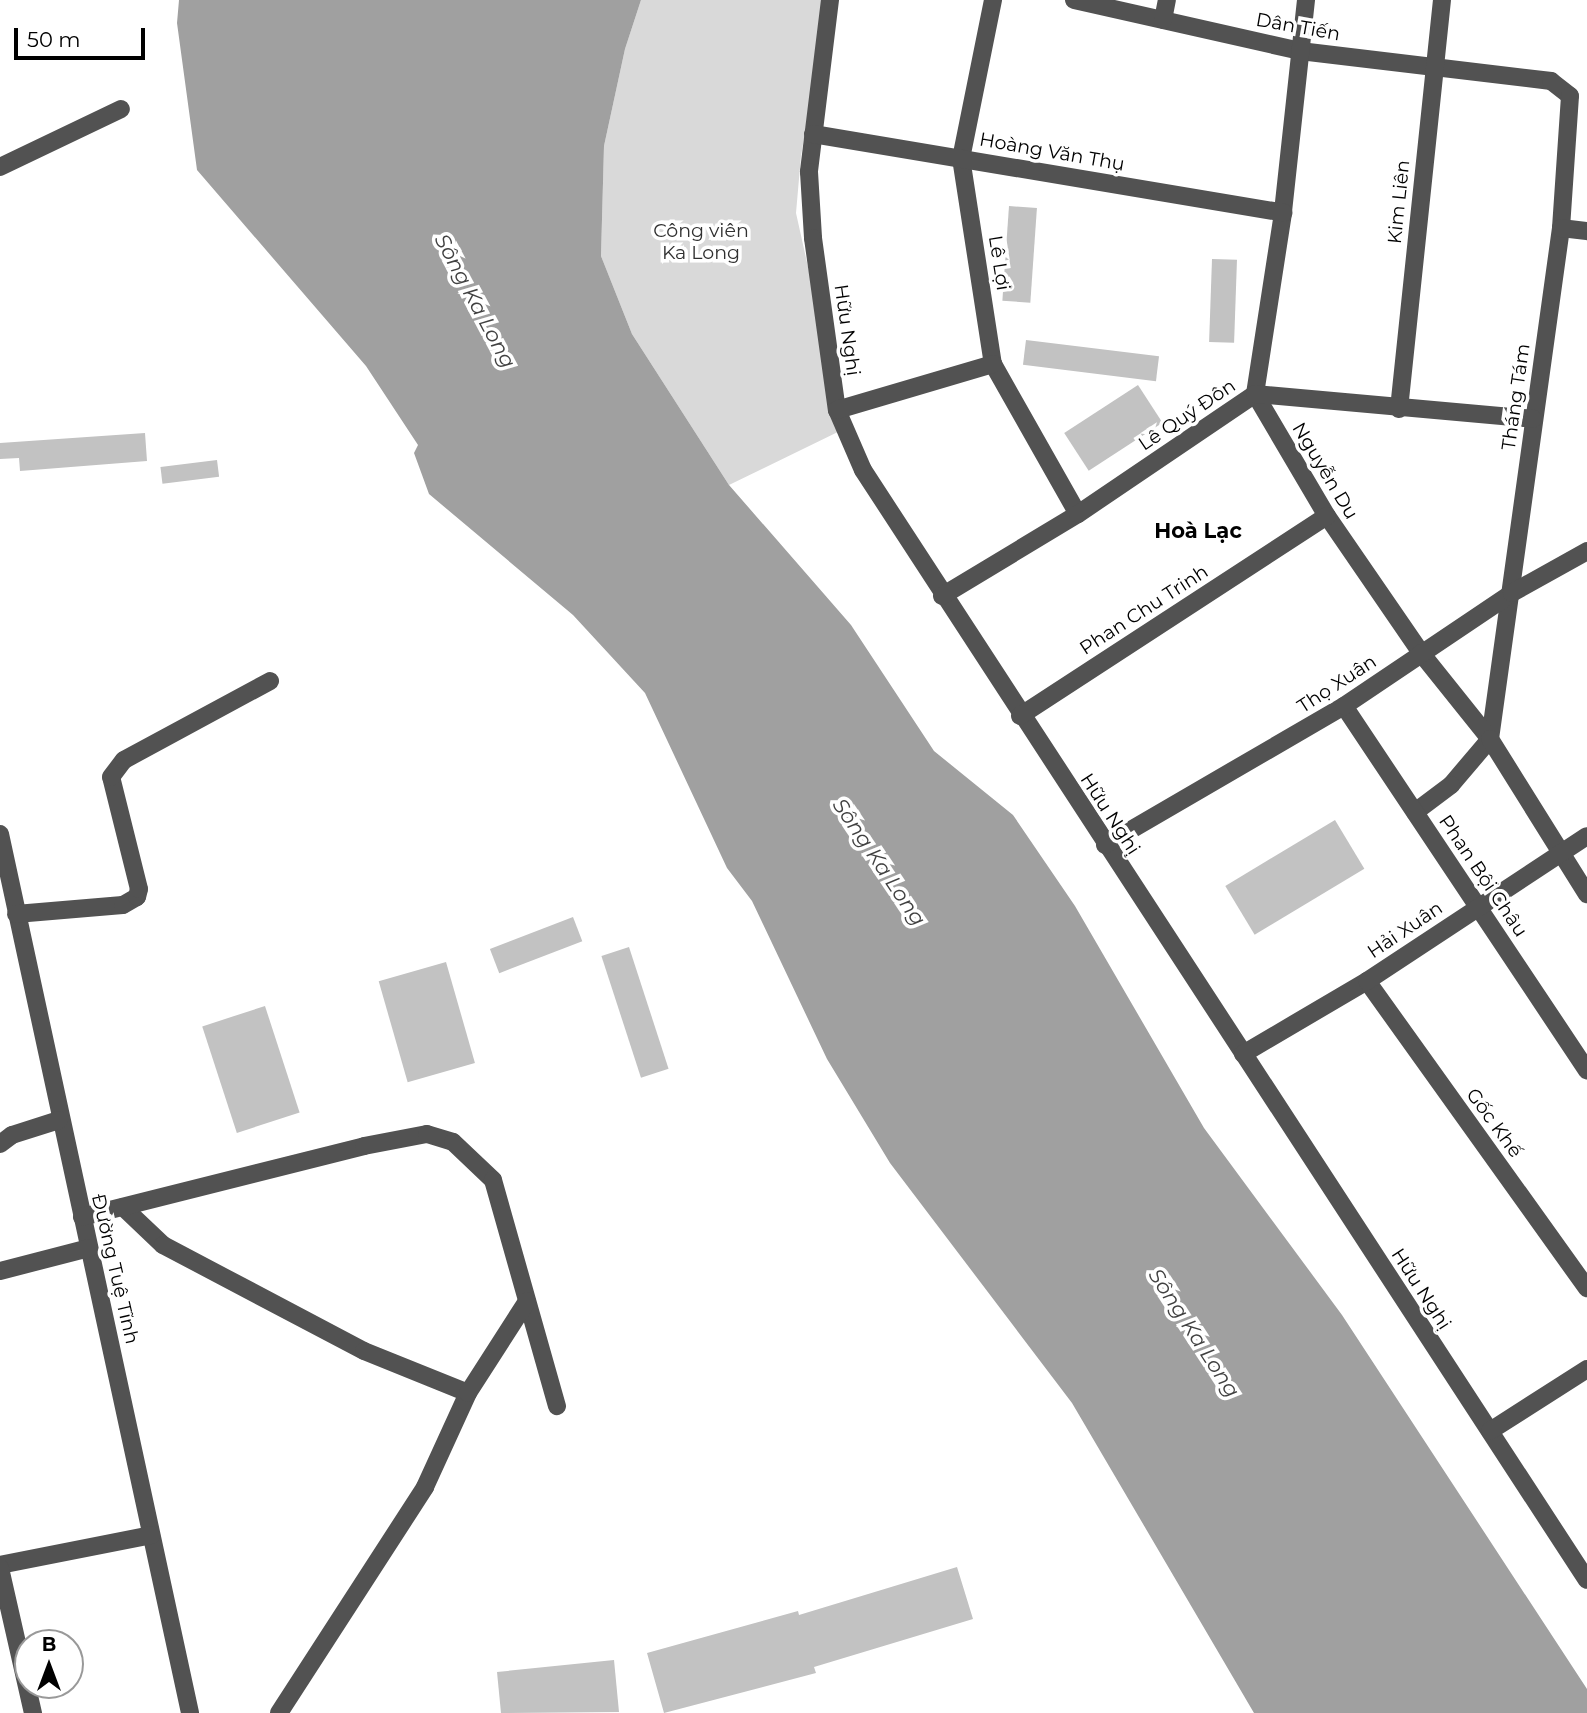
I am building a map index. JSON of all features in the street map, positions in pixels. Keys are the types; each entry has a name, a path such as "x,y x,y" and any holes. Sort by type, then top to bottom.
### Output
{"street":[{"name":"Hữu Nghị","path":"830,0 809,172 813,238 838,410 863,470 896,515 942,596 1587,1580"},
{"name":"Lê Lợi","path":"993,0 961,158 993,363 1078,514"},
{"name":"Dân Tiến","path":"1074,0 1300,51 1435,68"},
{"path":"1163,20 1167,0"},
{"path":"1255,394 1283,214 1306,0"},
{"name":"Kim Liên","path":"1399,409 1442,0"},
{"name":"Tháng Tám","path":"1435,68 1551,81 1564,88 1570,96 1561,228 1490,739"},
{"path":"0,167 121,109"},
{"name":"Hoàng Văn Thụ","path":"813,134 1283,214"},
{"path":"1561,228 1587,231"},
{"path":"838,410 993,363"},
{"name":"Lê Quý Đôn","path":"942,596 1078,514 1255,394 1533,419"},
{"name":"Nguyễn Du","path":"1255,394 1327,516 1421,653 1490,739 1587,894"},
{"name":"Phan Chu Trinh","path":"1020,716 1327,516"},
{"name":"Thọ Xuân","path":"1105,845 1344,706 1512,593 1587,551"},
{"path":"16,914 123,905 137,897 139,890 111,777 124,760 270,681"},
{"name":"Phan Bội Châu","path":"1344,706 1587,1070"},
{"path":"1415,812 1451,785 1490,739"},
{"name":"Đường Tuệ Tĩnh","path":"0,835 58,1120 89,1248 190,1713"},
{"name":"Hải Xuân","path":"1243,1054 1367,981 1587,835"},
{"name":"Gốc Khế","path":"1367,981 1587,1288"},
{"path":"0,1144 12,1135 58,1120"},
{"path":"82,1217 427,1134 453,1142 493,1180 557,1406"},
{"path":"123,1207 163,1245 364,1351 468,1393"},
{"path":"0,1271 89,1248"},
{"path":"279,1713 425,1488 468,1393 527,1301"},
{"path":"1490,1431 1587,1369"},
{"path":"33,1713 0,1566 151,1535"}],"green space":[{"name":"Công viên Ka Long","path":"641,0 827,0 801,156 796,213 844,429 729,485 632,334 601,256 604,146 625,49"}],"water":[{"name":"Sông Ka Long","path":"179,0 641,0 625,49 604,146 601,256 632,334 729,485 851,625 934,751 1013,815 1075,906 1204,1128 1342,1315 1587,1689 1587,1713 1254,1713 1072,1403 890,1163 827,1059 752,901 727,868 645,693 573,615 429,494 414,453 418,445 366,366 197,170 177,23"}],"building":[{"path":"1009,206 1037,208 1030,303 1002,301"},
{"path":"1212,259 1237,260 1234,343 1209,342"},
{"path":"1026,340 1159,356 1156,381 1023,365"},
{"path":"1138,385 1163,423 1089,471 1064,433"},
{"path":"145,433 147,461 20,471 19,458 0,459 0,443"},
{"path":"217,460 219,477 162,484 160,467"},
{"path":"1335,820 1364,869 1255,935 1225,886"},
{"path":"573,917 582,941 499,973 490,949"},
{"path":"629,947 669,1069 641,1078 601,956"},
{"path":"446,962 475,1063 408,1082 379,981"},
{"path":"265,1006 300,1113 237,1133 202,1026"},
{"path":"957,1567 973,1619 814,1667 816,1673 664,1713 647,1653 798,1611 799,1615"},
{"path":"614,1660 619,1712 501,1713 497,1672"}],"district":[{"name":"Hoà Lạc","path":"1198,531"}]}
